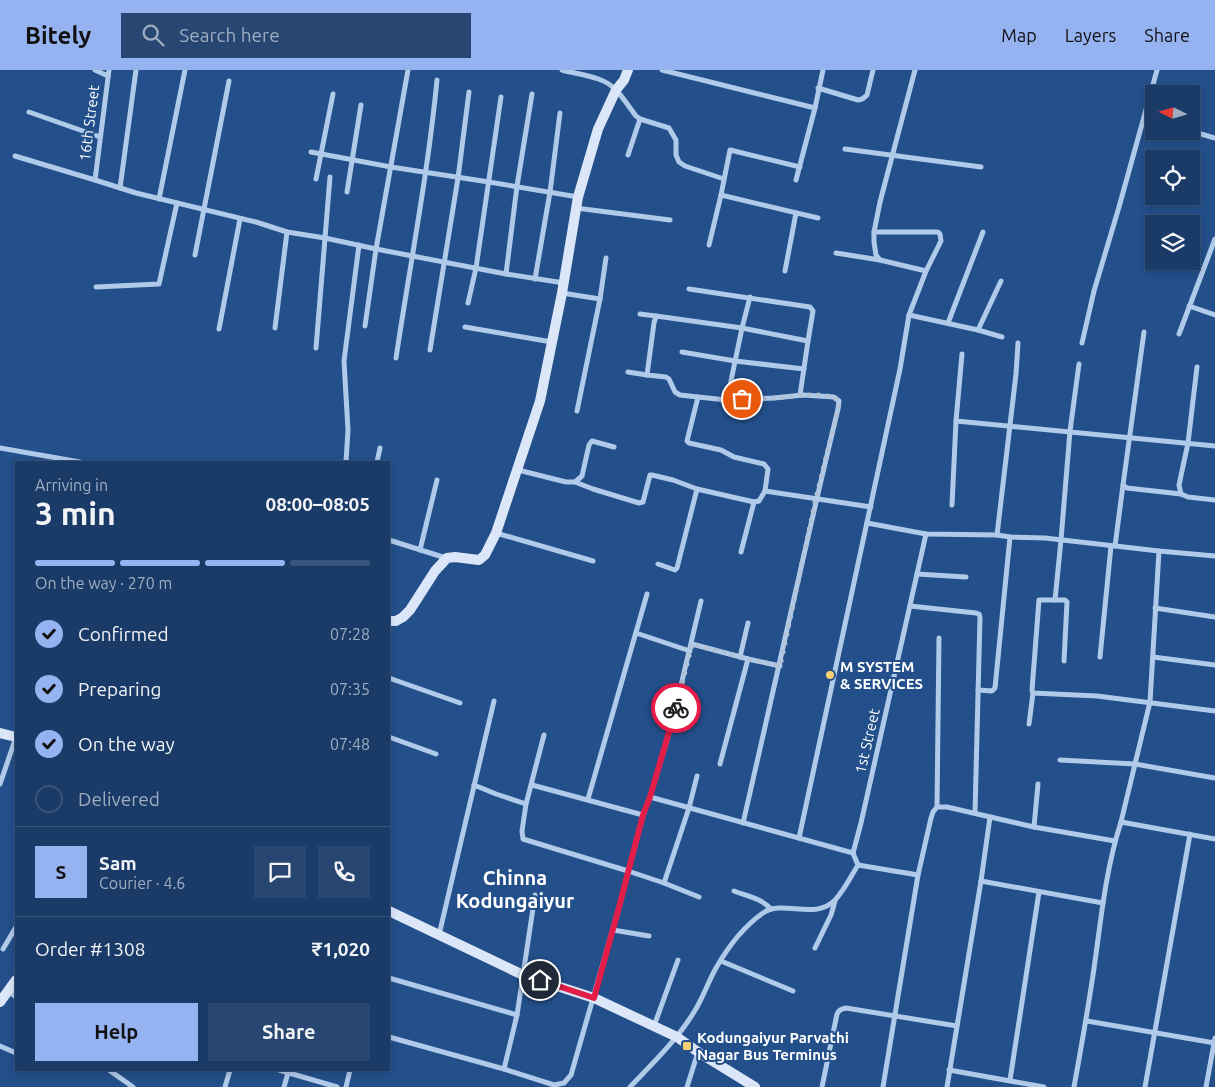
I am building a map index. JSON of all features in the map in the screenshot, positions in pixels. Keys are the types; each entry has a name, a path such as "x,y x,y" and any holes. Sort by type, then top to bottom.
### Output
{"street":[{"path":"95,70 108,73"},
{"path":"120,188 136,70"},
{"path":"159,199 185,70"},
{"path":"365,326 376,249 408,70"},
{"path":"562,70 601,80 616,90 640,119 669,128 676,140 676,155 679,162 685,166 724,179"},
{"path":"390,540 447,558 479,560 485,555 496,533 540,401 553,342 577,202 598,129 616,90 624,80 628,70"},
{"path":"662,70 815,108"},
{"path":"796,180 815,108 822,70"},
{"path":"818,88 861,100 867,95 873,70"},
{"path":"880,260 876,255 874,232 880,202 915,70"},
{"path":"1153,85 1157,70"},
{"name":"16th Street","path":"95,180 108,73"},
{"path":"396,358 426,172 437,80"},
{"path":"195,255 229,81"},
{"path":"430,350 458,178 469,92"},
{"path":"316,179 333,94"},
{"path":"506,274 517,186 532,94"},
{"path":"468,303 476,268 501,97"},
{"path":"347,192 361,105"},
{"path":"29,112 100,137"},
{"path":"535,279 550,192 560,113"},
{"path":"1082,343 1094,290 1120,207 1145,116"},
{"path":"628,155 640,119"},
{"path":"1200,134 1215,138"},
{"path":"845,149 981,167"},
{"path":"709,245 730,150 800,167"},
{"path":"311,152 391,167 550,192 577,202 670,220"},
{"path":"15,156 159,199 287,232 535,279 600,299"},
{"path":"316,348 330,177"},
{"path":"721,194 818,218"},
{"path":"96,288 159,284 177,203"},
{"path":"784,271 796,213"},
{"path":"219,329 240,219"},
{"path":"275,328 287,232"},
{"path":"799,838 871,507 900,369 909,315 940,241 940,234 934,232 874,232"},
{"path":"948,323 983,232"},
{"path":"1178,334 1215,240"},
{"path":"346,461 348,430 344,361 359,246"},
{"path":"836,253 880,260 926,271"},
{"path":"577,411 600,299 606,258"},
{"path":"978,330 1000,281"},
{"path":"689,289 810,307 813,311 800,395"},
{"path":"727,400 750,297"},
{"path":"1189,306 1215,315"},
{"path":"640,314 742,328 808,341"},
{"path":"909,315 1002,337"},
{"path":"647,375 656,316"},
{"path":"465,327 553,342"},
{"path":"1100,657 1113,546 1144,332"},
{"path":"997,535 1018,343"},
{"path":"682,352 735,361 804,369"},
{"path":"952,505 956,421 962,354"},
{"path":"1055,600 1070,431 1079,364"},
{"path":"1182,494 1179,485 1188,443 1197,367"},
{"path":"628,372 666,377 669,379 675,392 680,395 698,398 727,400 800,395 834,397 839,401 743,823"},
{"path":"518,470 566,482 575,482 639,503 643,502 648,477 652,475 697,489 754,502 759,501 765,491 768,469 764,464 734,457 721,450 689,444 687,441 698,398"},
{"path":"956,421 1215,446"},
{"path":"575,482 582,476 589,445 592,441 614,447"},
{"path":"0,448 74,461"},
{"path":"377,461 380,448"},
{"path":"420,550 437,480"},
{"path":"1123,485 1127,488 1215,500"},
{"path":"658,564 675,570 677,568 697,489"},
{"path":"765,491 871,507"},
{"path":"741,552 754,502"},
{"path":"867,523 926,534 997,535 1215,556"},
{"path":"496,533 593,561"},
{"name":"1st Street","path":"853,853 926,534"},
{"path":"978,690 992,691 995,688 1010,537"},
{"path":"1074,1087 1087,1021 1103,903 1115,841 1150,702 1159,551"},
{"path":"390,621 396,621 410,610 447,558"},
{"path":"917,574 966,577"},
{"path":"588,800 647,594"},
{"path":"1029,724 1039,600 1065,600 1067,602 1064,661"},
{"path":"390,1037 554,1085 564,1083 571,1075 613,930 643,815 672,723 701,601"},
{"path":"910,606 976,613 980,617 975,813"},
{"path":"1156,608 1215,617"},
{"path":"740,657 748,623"},
{"path":"636,633 690,652"},
{"path":"883,1087 918,875 930,818 937,807 939,638"},
{"path":"692,644 780,666"},
{"path":"1153,658 1215,665"},
{"path":"720,764 748,659"},
{"path":"390,678 460,703"},
{"path":"1033,693 1097,696 1215,711"},
{"path":"439,935 494,701"},
{"path":"0,733 15,737"},
{"path":"544,735 526,804 522,831 523,839 628,871 699,897"},
{"path":"390,737 436,754"},
{"path":"0,784 15,740"},
{"path":"1060,760 1135,764 1215,778"},
{"path":"664,883 689,808 697,776"},
{"path":"532,784 643,815"},
{"path":"1034,827 1038,784"},
{"path":"474,785 526,804"},
{"path":"650,797 853,853 858,865"},
{"path":"937,807 947,807 1034,827 1115,841"},
{"path":"947,1087 990,817"},
{"path":"1121,822 1215,840"},
{"path":"1145,1087 1190,834"},
{"path":"858,865 918,875"},
{"path":"815,948 831,915 835,900 858,865"},
{"path":"981,881 1103,903"},
{"path":"734,891 758,899 771,909"},
{"path":"1010,1080 1039,892"},
{"path":"504,1069 517,1015 535,895"},
{"path":"630,1087 677,1037 695,1011 717,967 745,928 766,911 774,908 814,910 826,906 835,900"},
{"path":"390,912 523,975 594,998 677,1037 749,1086"},
{"path":"3,949 15,929"},
{"path":"613,930 649,936"},
{"path":"654,1027 678,960"},
{"path":"721,961 793,991"},
{"path":"390,978 517,1015"},
{"path":"0,1002 12,994"},
{"path":"822,1087 837,1014 841,1008 957,1026"},
{"path":"1087,1021 1215,1041 1206,1087"},
{"path":"0,1046 15,1053"},
{"path":"686,1087 698,1052"},
{"path":"950,1070 1044,1087"},
{"path":"110,1071 133,1087"},
{"path":"225,1087 230,1071"},
{"path":"281,1071 337,1087"},
{"path":"346,1087 350,1071"},
{"path":"284,1087 288,1073"}],"way so far":[{"path":"676,708 692,644 780,666 839,401 834,397 803,395 742,399"}],"place":[{"name":"M SYSTEM & SERVICES","path":"830,675"},
{"name":"Kodungaiyur Parvathi Nagar Bus Terminus","path":"687,1046"}],"district":[{"name":"Chinna Kodungaiyur","path":"515,888"}],"route":[{"path":"540,980 594,998 643,815 676,708"}]}
